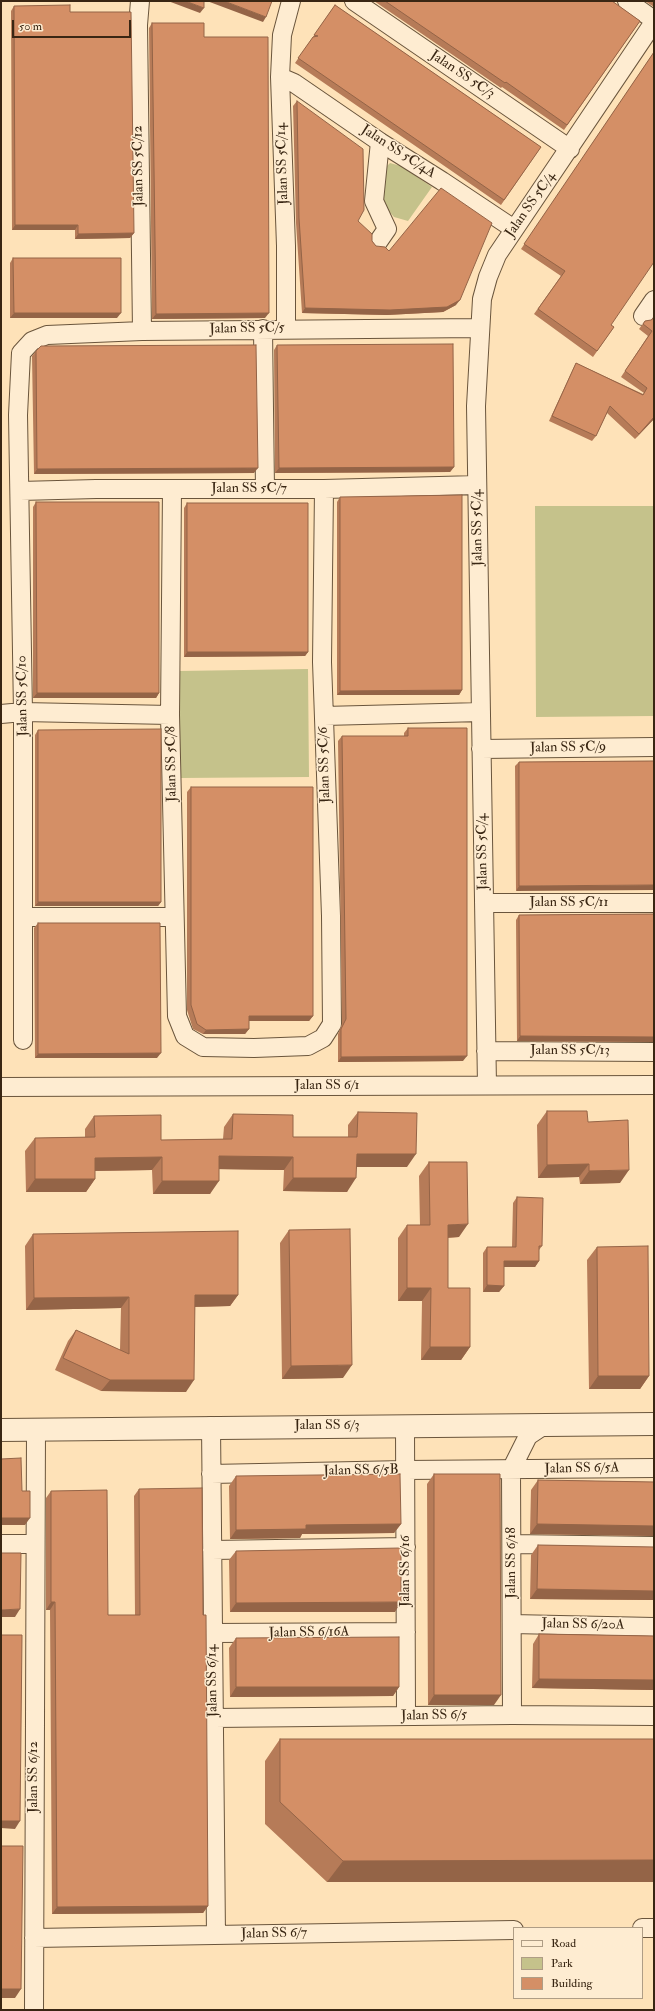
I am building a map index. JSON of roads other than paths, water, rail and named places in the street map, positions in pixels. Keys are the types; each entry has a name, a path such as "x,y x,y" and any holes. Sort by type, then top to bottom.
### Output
{"street":[{"name":"Jalan SS 5C/12","path":"140,1 138,25 142,330"},
{"name":"Jalan SS 5C/14","path":"286,328 286,246 280,77 282,35 291,1"},
{"name":"Jalan SS 5C/3","path":"354,1 570,149"},
{"path":"627,1 654,21"},
{"name":"Jalan SS 5C/4","path":"487,1085 476,406 479,328 482,299 488,277 497,255 570,149 654,21"},
{"name":"Jalan SS 5C/4A","path":"280,77 294,83 380,142 514,229"},
{"path":"378,242 387,229 374,201 380,142"},
{"path":"643,316 654,300"},
{"name":"Jalan SS 5C/5","path":"21,353 32,341 48,335 142,330 479,328"},
{"path":"263,329 265,489"},
{"name":"Jalan SS 5C/10","path":"21,353 18,415 25,918 23,1040"},
{"name":"Jalan SS 5C/7","path":"20,491 324,489 477,485"},
{"name":"Jalan SS 5C/6","path":"185,1036 203,1047 254,1048 308,1046 323,1038 332,1024 331,916 324,716 324,489"},
{"name":"Jalan SS 5C/8","path":"172,490 170,715 174,917 177,1016 185,1036"},
{"path":"1,714 23,712 170,715"},
{"path":"324,716 481,712"},
{"name":"Jalan SS 5C/9","path":"481,749 654,747"},
{"name":"Jalan SS 5C/11","path":"484,904 654,903"},
{"path":"25,918 174,917"},
{"name":"Jalan SS 5C/13","path":"486,1051 654,1052"},
{"name":"Jalan SS 6/1","path":"1,1087 654,1085"},
{"name":"Jalan SS 6/18","path":"512,1715 511,1470 528,1436 546,1424"},
{"name":"Jalan SS 6/3","path":"1,1430 211,1426 654,1424"},
{"name":"Jalan SS 6/16","path":"405,1425 406,1716"},
{"name":"Jalan SS 6/14","path":"211,1426 216,1935"},
{"name":"Jalan SS 6/12","path":"34,2010 36,1429"},
{"name":"Jalan SS 6/5A","path":"511,1470 654,1468"},
{"name":"Jalan SS 6/5B","path":"211,1474 405,1470 511,1470"},
{"path":"1,1544 35,1544"},
{"path":"512,1544 654,1546"},
{"path":"212,1550 406,1547"},
{"name":"Jalan SS 6/20A","path":"512,1624 654,1627"},
{"name":"Jalan SS 6/16A","path":"213,1634 406,1632"},
{"name":"Jalan SS 6/5","path":"214,1718 512,1715 654,1716"},
{"path":"643,1928 654,1928"},
{"name":"Jalan SS 6/7","path":"34,1938 513,1930"}]}
